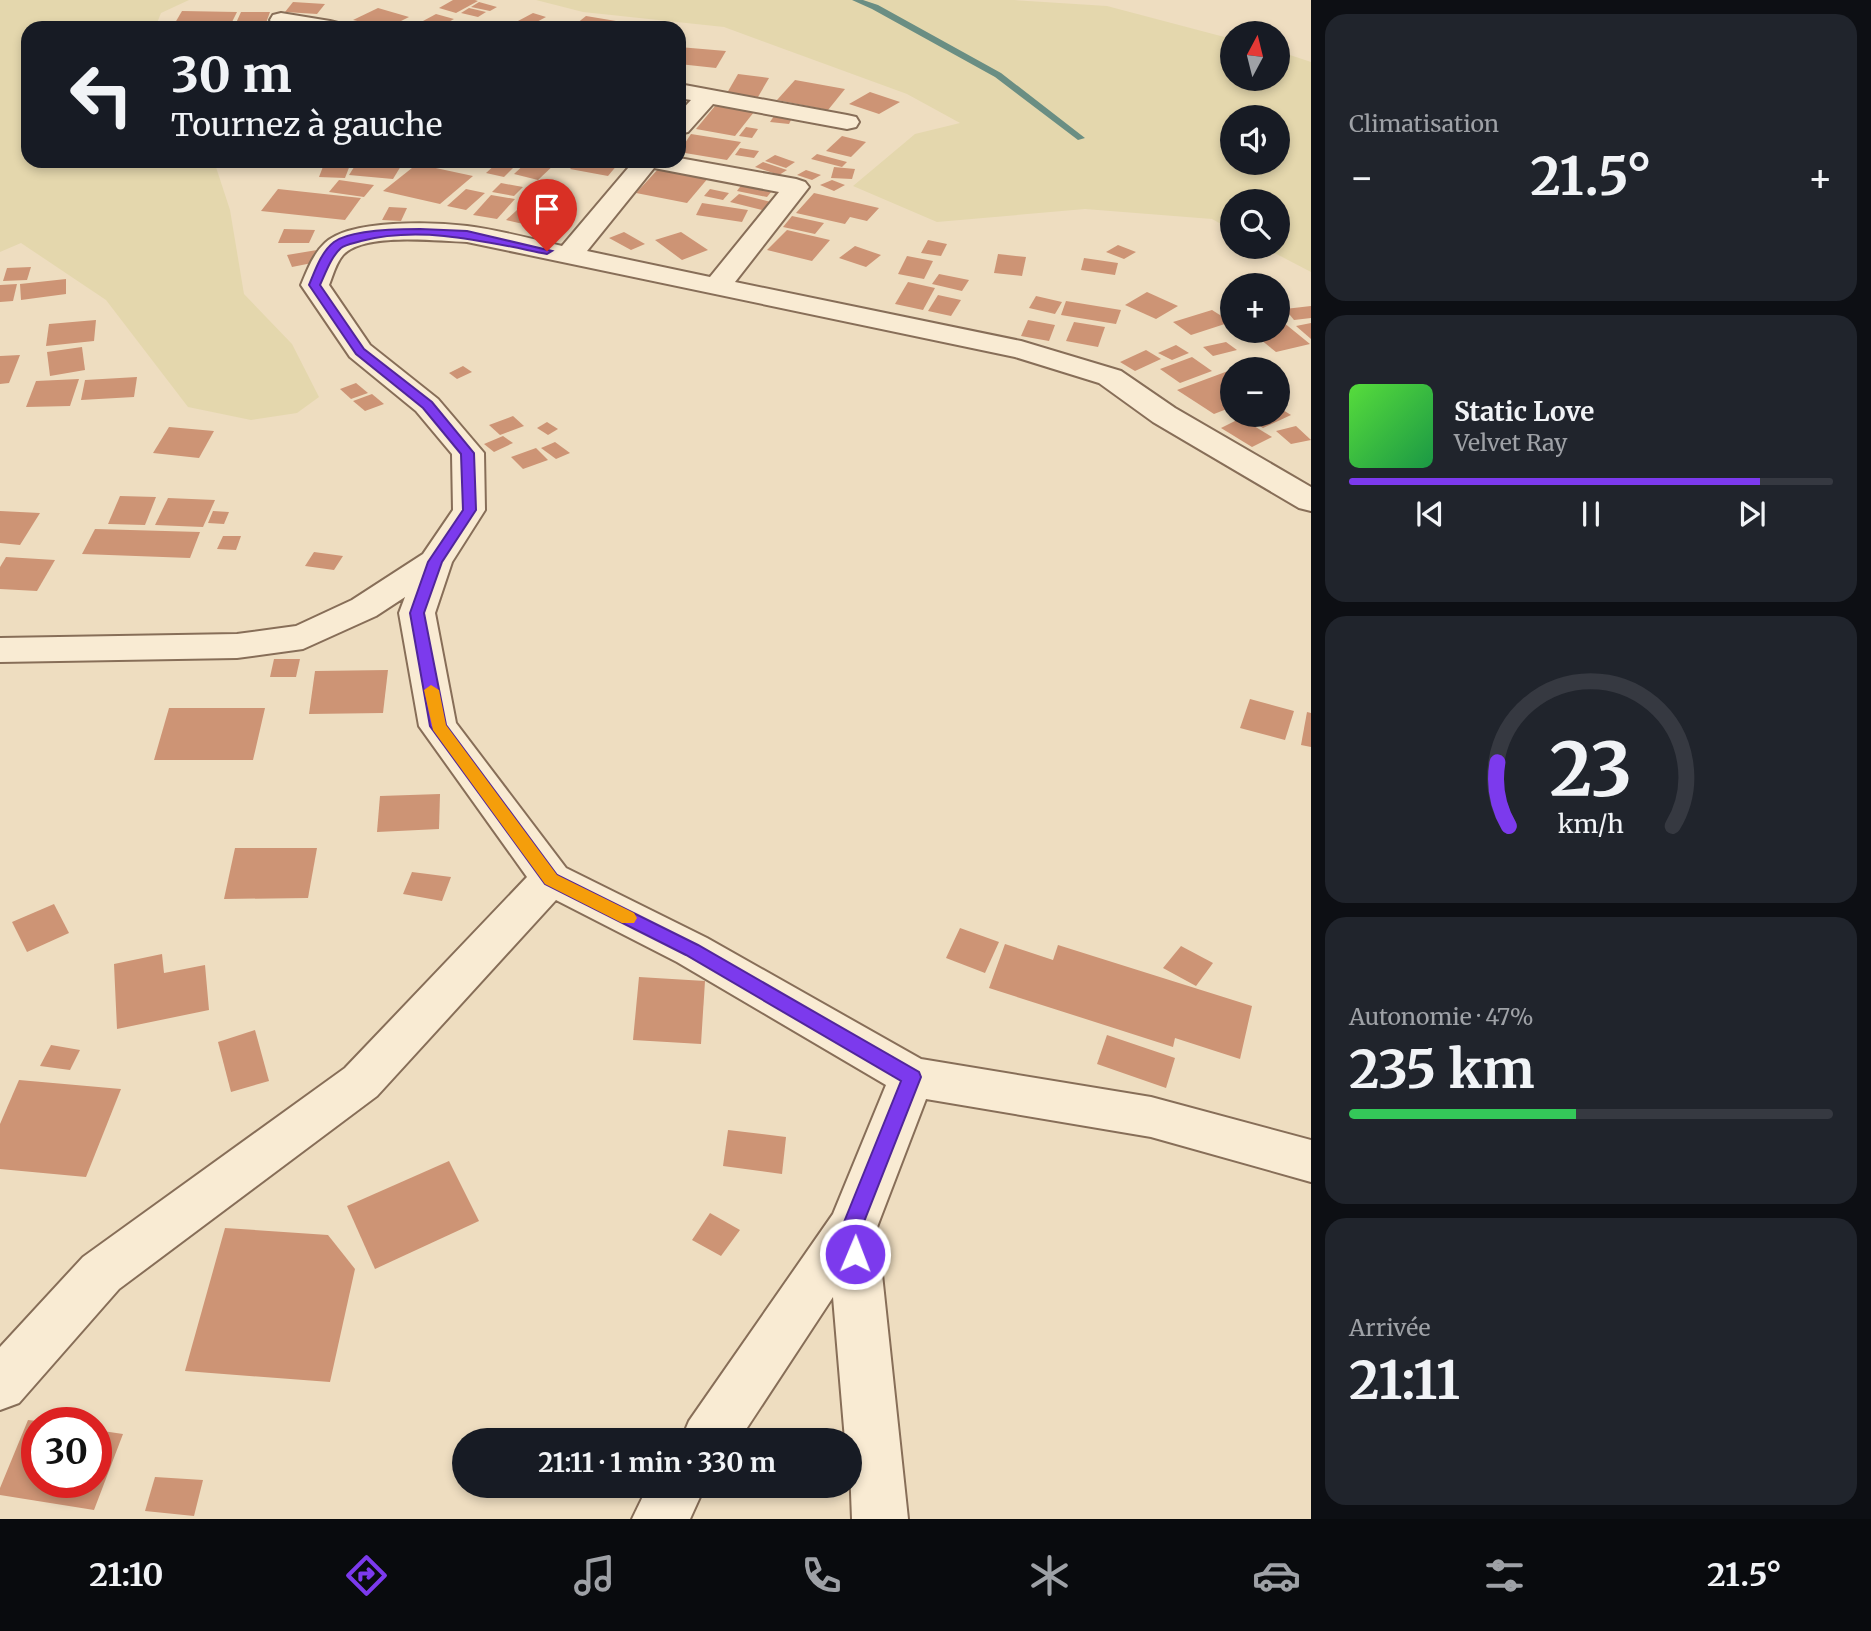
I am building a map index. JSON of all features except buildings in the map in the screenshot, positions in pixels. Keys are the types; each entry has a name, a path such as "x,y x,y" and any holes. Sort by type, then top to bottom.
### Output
{"street":[{"path":"281,20 287,21"},
{"path":"686,92 847,122"},
{"path":"686,120 708,96"},
{"path":"686,167 796,187 718,286"},
{"path":"569,255 641,168"},
{"path":"1311,501 1164,415 1110,377 1021,350 467,234 377,234 338,244 325,262 315,285 360,351 427,405 468,453 470,510 435,562 417,613 438,726 551,879 692,950 912,1077 1151,1117 1311,1161"},
{"path":"0,650 212,647 303,637 364,608 435,562"},
{"path":"0,1385 101,1273 361,1082 551,879"},
{"path":"716,1428 852,1227 912,1077"},
{"path":"852,1227 880,1519"},
{"path":"660,1519 671,1498"}],"shaded area":[{"path":"0,0 189,0 161,13 158,21 21,21 21,168 216,168 230,210 244,294 292,344 319,397 297,413 251,420 188,407 106,300 21,243 0,252"},
{"path":"536,0 1014,0 1107,6 1220,36 1220,91 1290,91 1290,55 1311,62 1311,272 1286,259 1290,259 1290,189 1220,189 1220,223 1212,219 1085,209 937,222 853,186 915,134 960,123 907,94 724,27 583,12"}],"waterway":[{"path":"856,0 875,7 998,75 1081,138"}],"slow traffic":[{"path":"431,690 438,726 551,879 628,918"}],"route":[{"path":"547,251 467,234 377,234 338,244 325,262 315,285 360,351 427,405 468,453 470,510 435,562 417,613 438,726 551,879 692,950 912,1077 852,1227 855,1254"}]}
